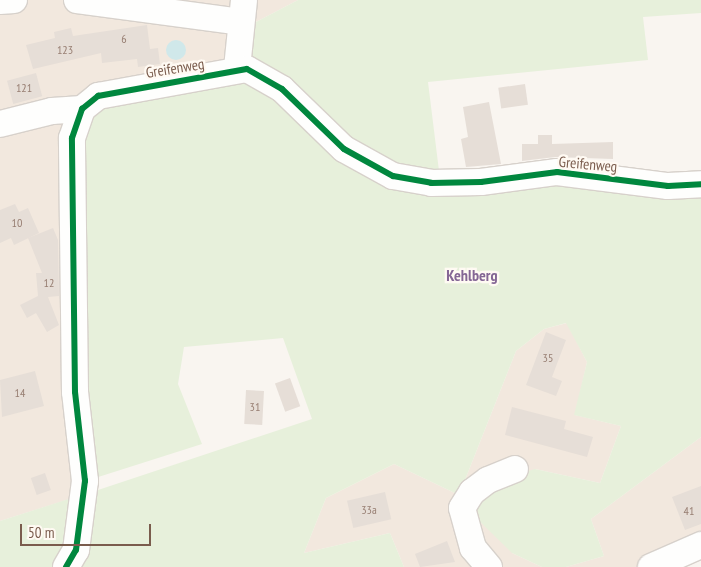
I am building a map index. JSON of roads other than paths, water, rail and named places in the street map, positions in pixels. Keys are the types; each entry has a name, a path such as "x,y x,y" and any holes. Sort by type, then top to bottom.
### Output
{"street":[{"path":"0,1 14,0"},
{"path":"77,0 243,11 237,68"},
{"name":"Greifenweg","path":"82,109 98,96 119,89 237,68 247,69 282,89 344,149 393,176 431,183 481,182 557,172 668,186 701,184"},
{"path":"0,124 52,111 82,109 72,138 70,209 75,392 85,481 76,550 66,567"},
{"path":"489,567 473,548 462,508 488,480 515,469"},
{"path":"651,567 701,545"}],"water":[{"path":"172,40 180,40 186,46 186,54 180,60 172,60 166,54 166,46"}],"district":[{"name":"Kehlberg","path":"472,275"}]}
